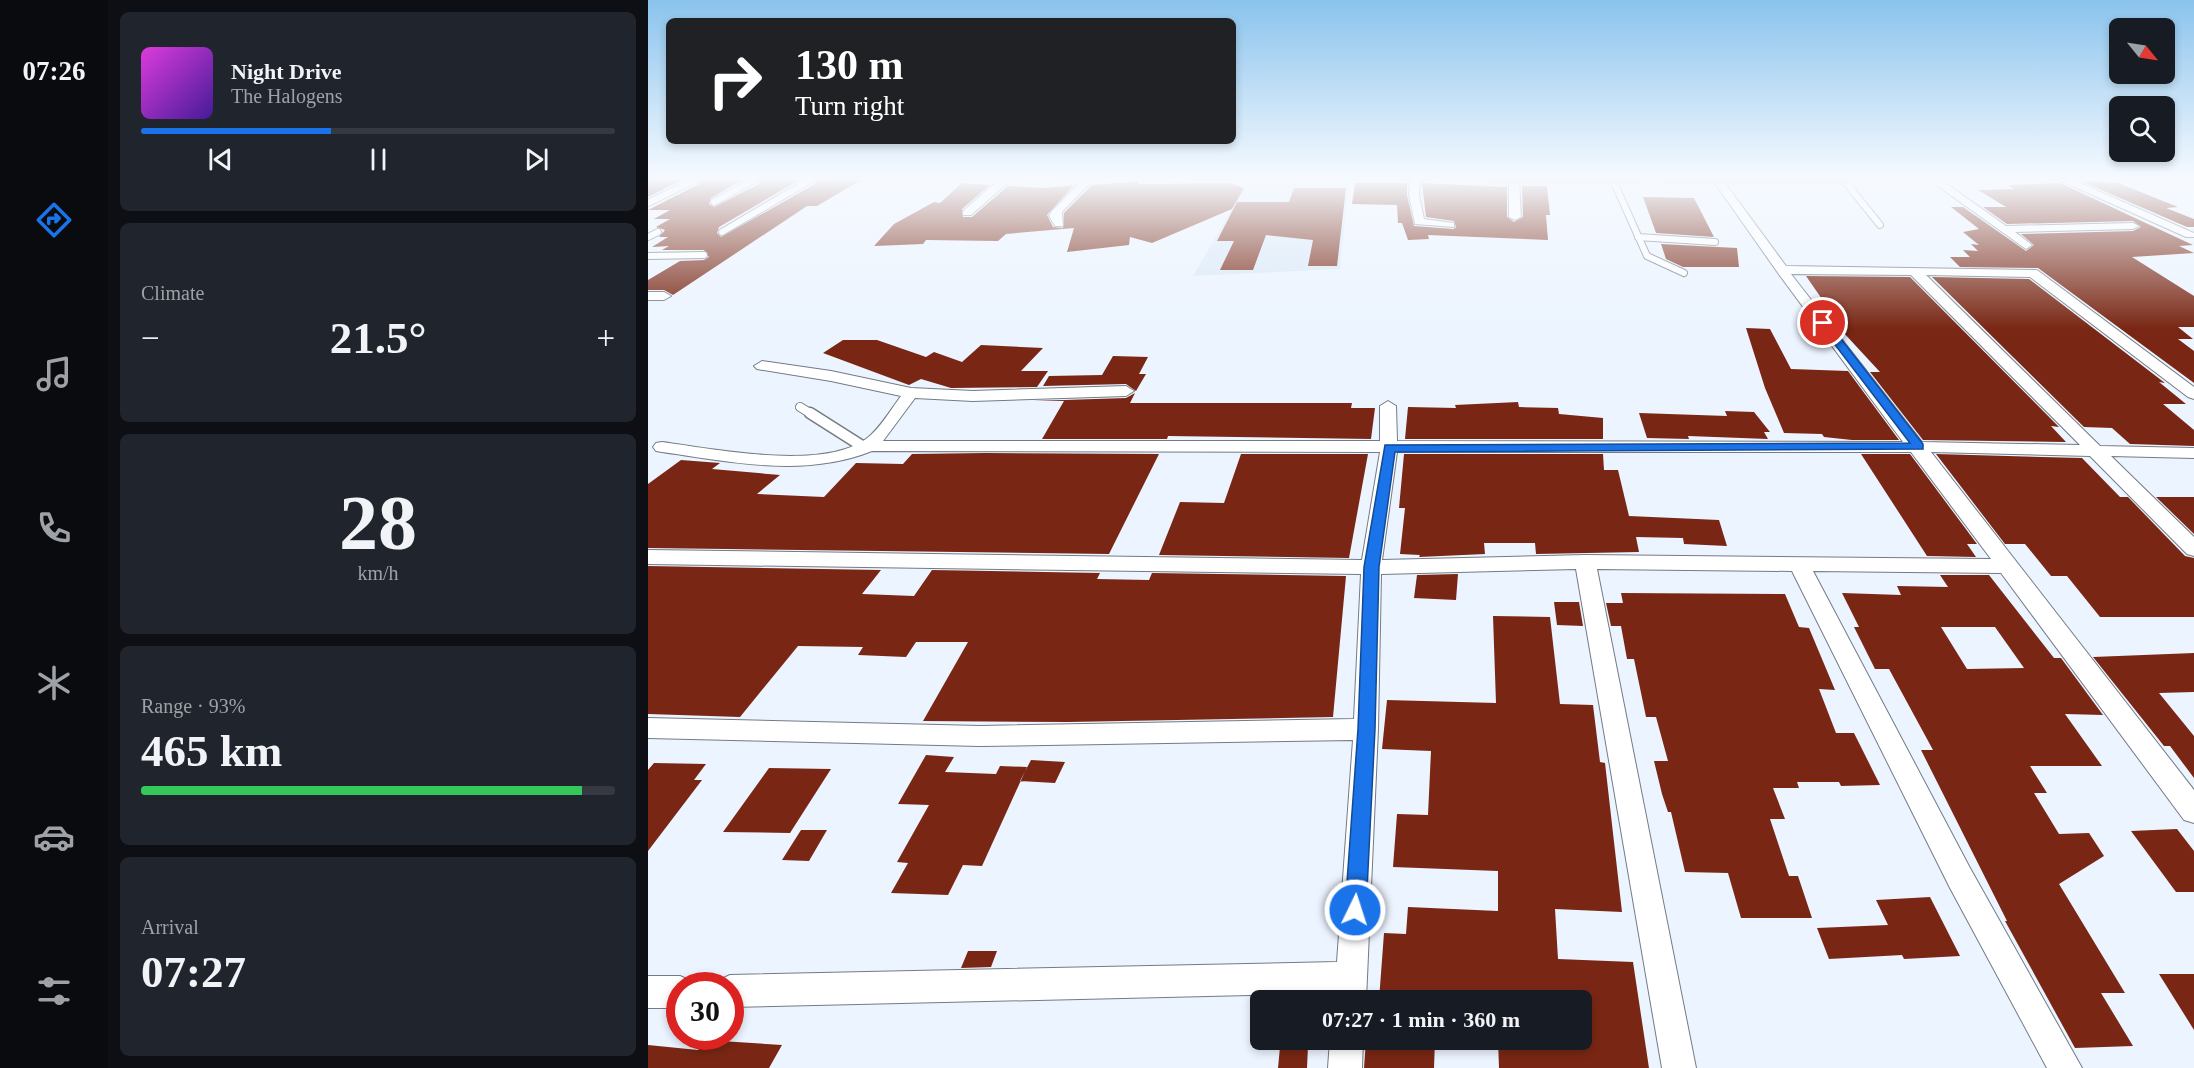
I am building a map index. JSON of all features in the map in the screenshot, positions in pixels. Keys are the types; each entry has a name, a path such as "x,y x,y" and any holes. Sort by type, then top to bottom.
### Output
{"street":[{"path":"1752,229 2194,811"},
{"path":"2005,229 2012,229"},
{"path":"2005,229 2026,245"},
{"path":"2176,229 2190,235"},
{"path":"1782,270 2029,272 2038,274 2194,394"},
{"path":"1914,271 2194,549"},
{"path":"648,296 664,297"},
{"path":"762,366 831,376 911,393 973,396 1126,391"},
{"path":"865,446 911,393"},
{"path":"744,991 1350,989 1366,729 1371,567 1389,448 1388,406"},
{"path":"662,447 733,456 818,461 865,446 1919,447 2097,453 2194,453"},
{"path":"648,557 1371,567 1586,562 1800,566 2009,566"},
{"path":"1586,562 1678,1068"},
{"path":"1800,566 1959,878 2065,1068"},
{"path":"648,728 980,736 1366,729"},
{"path":"648,992 666,992"},
{"path":"1345,1068 1346,1050"}],"lane":[{"path":"722,232 728,229"},
{"path":"1634,229 1647,256 1684,273"},
{"path":"648,237 658,232"},
{"path":"1638,237 1715,242"},
{"path":"648,256 704,255"},
{"path":"800,407 865,446"}],"shaded area":[{"path":"1220,229 1344,229 1340,269 1193,276"}],"building":[{"path":"662,229 718,229 717,233 721,237 735,229 773,229 673,295 664,290 648,290 648,280 680,261 704,260 709,257 704,250 662,250 669,246 652,247 668,237 659,237 665,230"},
{"path":"890,229 1064,229 1006,234 998,241 926,240 923,244 874,246"},
{"path":"1074,229 1185,229 1152,243 1130,237 1129,245 1067,252"},
{"path":"1223,229 1341,229 1337,266 1308,266 1313,240 1266,235 1253,270 1220,270 1234,241 1217,241"},
{"path":"1404,229 1547,229 1548,240 1428,235 1429,239 1408,240"},
{"path":"1654,229 1710,229 1714,237 1656,233"},
{"path":"1979,229 1994,229 2026,251 2034,245 2021,234 2158,229 2193,245 2179,246 2194,253 2132,257 2194,296 2194,327 2178,327 2193,339 2178,339 2194,351 2194,383 2038,268 1960,267 1950,257 1970,257 1963,250 1978,251 1971,244 1979,245 1963,232"},
{"path":"1661,244 1737,248 1739,267 1683,267 1666,259"},
{"path":"1806,276 1910,277 2059,427 2051,426 2066,442 1923,440 1870,372 1880,372 1829,317 1833,316 1820,302 1824,302"},
{"path":"1932,277 2029,279 2165,383 2159,382 2186,404 2163,404 2194,430 2194,446 2130,444 2112,428 2084,427"},
{"path":"1746,328 1770,329 1791,369 1848,371 1899,440 1852,440 1824,437 1822,434 1784,433 1765,388"},
{"path":"843,340 877,340 926,357 934,352 962,362 981,345 1043,348 1021,371 1048,371 1037,387 951,388 921,379 909,385 823,353"},
{"path":"1113,356 1148,357 1139,374 1146,374 1136,391 1126,384 1043,386 1049,376 1102,375"},
{"path":"1135,393 1130,403 1352,403 1351,408 1375,408 1371,439 1168,436 1167,439 1042,439 1064,401 1033,401 1126,398"},
{"path":"1518,402 1519,407 1558,408 1559,414 1603,418 1603,439 1405,439 1408,407 1456,408 1455,405"},
{"path":"1725,411 1754,412 1770,432 1764,432 1768,439 1688,436 1689,439 1647,438 1639,413 1727,416"},
{"path":"912,454 1159,454 1109,554 648,548 648,484 681,460 720,463 712,469 780,475 757,494 824,497 856,463 903,464"},
{"path":"1241,454 1368,454 1349,558 1159,555 1180,502 1224,503"},
{"path":"1404,454 1603,454 1604,470 1618,470 1629,516 1719,520 1727,546 1684,544 1683,538 1636,537 1639,552 1536,554 1535,543 1484,543 1485,554 1419,557 1420,555 1400,554 1405,508 1399,508"},
{"path":"1861,454 1910,454 1977,544 1967,544 1976,557 1927,556"},
{"path":"1936,454 2082,458 2120,497 2128,497 2185,556 2194,558 2194,617 2100,617 2067,576 2051,576 2025,544 2005,544"},
{"path":"2156,497 2194,497 2194,534"},
{"path":"648,566 881,570 862,594 914,596 932,570 1100,573 1097,579 1149,580 1152,573 1346,576 1333,717 1068,722 923,721 968,642 916,642 906,657 858,655 863,647 798,646 740,717 648,714"},
{"path":"1458,574 1456,600 1414,598 1417,575"},
{"path":"1940,575 1989,575 2054,658 2061,658 2103,715 2065,714 2102,766 2030,766 2047,793 2034,793 2059,834 2089,833 2104,856 2059,884 2125,993 2101,993 2133,1046 2075,1048 2005,921 2007,921 1921,750 1933,750 1889,669 1875,669 1854,627 1859,627 1842,593 1901,595 1897,586 1948,587","holes":["1941,627 1995,627 2024,668 1967,669"]},
{"path":"1621,593 1785,594 1799,627 1809,628 1835,690 1819,689 1836,733 1854,733 1880,785 1841,786 1839,782 1797,782 1799,788 1773,788 1785,819 1770,819 1789,876 1798,876 1812,918 1741,918 1728,873 1685,872 1671,812 1668,812 1662,794 1654,761 1668,761 1656,717 1646,717 1634,659 1627,659 1621,626 1611,626 1606,603 1623,603"},
{"path":"1554,602 1579,602 1583,626 1557,625"},
{"path":"1493,616 1550,617 1560,704 1593,705 1600,762 1605,763 1622,912 1555,909 1558,959 1633,962 1649,1068 1499,1068 1498,1050 1592,1050 1592,990 1380,990 1384,933 1406,934 1408,907 1498,911 1498,871 1393,867 1397,814 1428,815 1431,751 1382,749 1387,700 1496,703"},
{"path":"2194,653 2194,692 2159,693 2194,736 2194,778 2170,746 2164,746 2093,657"},
{"path":"926,755 954,757 945,772 996,774 1000,766 1027,767 982,866 963,865 948,895 891,893 908,863 897,862 929,805 898,804"},
{"path":"1031,760 1065,762 1055,783 1020,781"},
{"path":"654,763 706,764 694,780 702,780 648,851 648,770"},
{"path":"769,768 831,769 790,833 723,832"},
{"path":"2177,829 2194,851 2194,892 2176,892 2131,831"},
{"path":"801,830 827,830 809,861 782,860"},
{"path":"1930,897 1960,956 1904,959 1902,955 1829,959 1817,928 1888,925 1876,900"},
{"path":"968,951 997,951 991,967 961,968"},
{"path":"2159,974 2194,974 2194,1030"},
{"path":"744,1043 782,1045 769,1068 648,1068 648,1045 666,1047 666,1050 744,1050"},
{"path":"1280,1050 1308,1050 1307,1068 1278,1068"},
{"path":"1365,1050 1435,1050 1434,1068 1364,1068"}],"route":[{"path":"1355,910 1366,729 1371,567 1389,448 1919,447 1823,323"}]}
